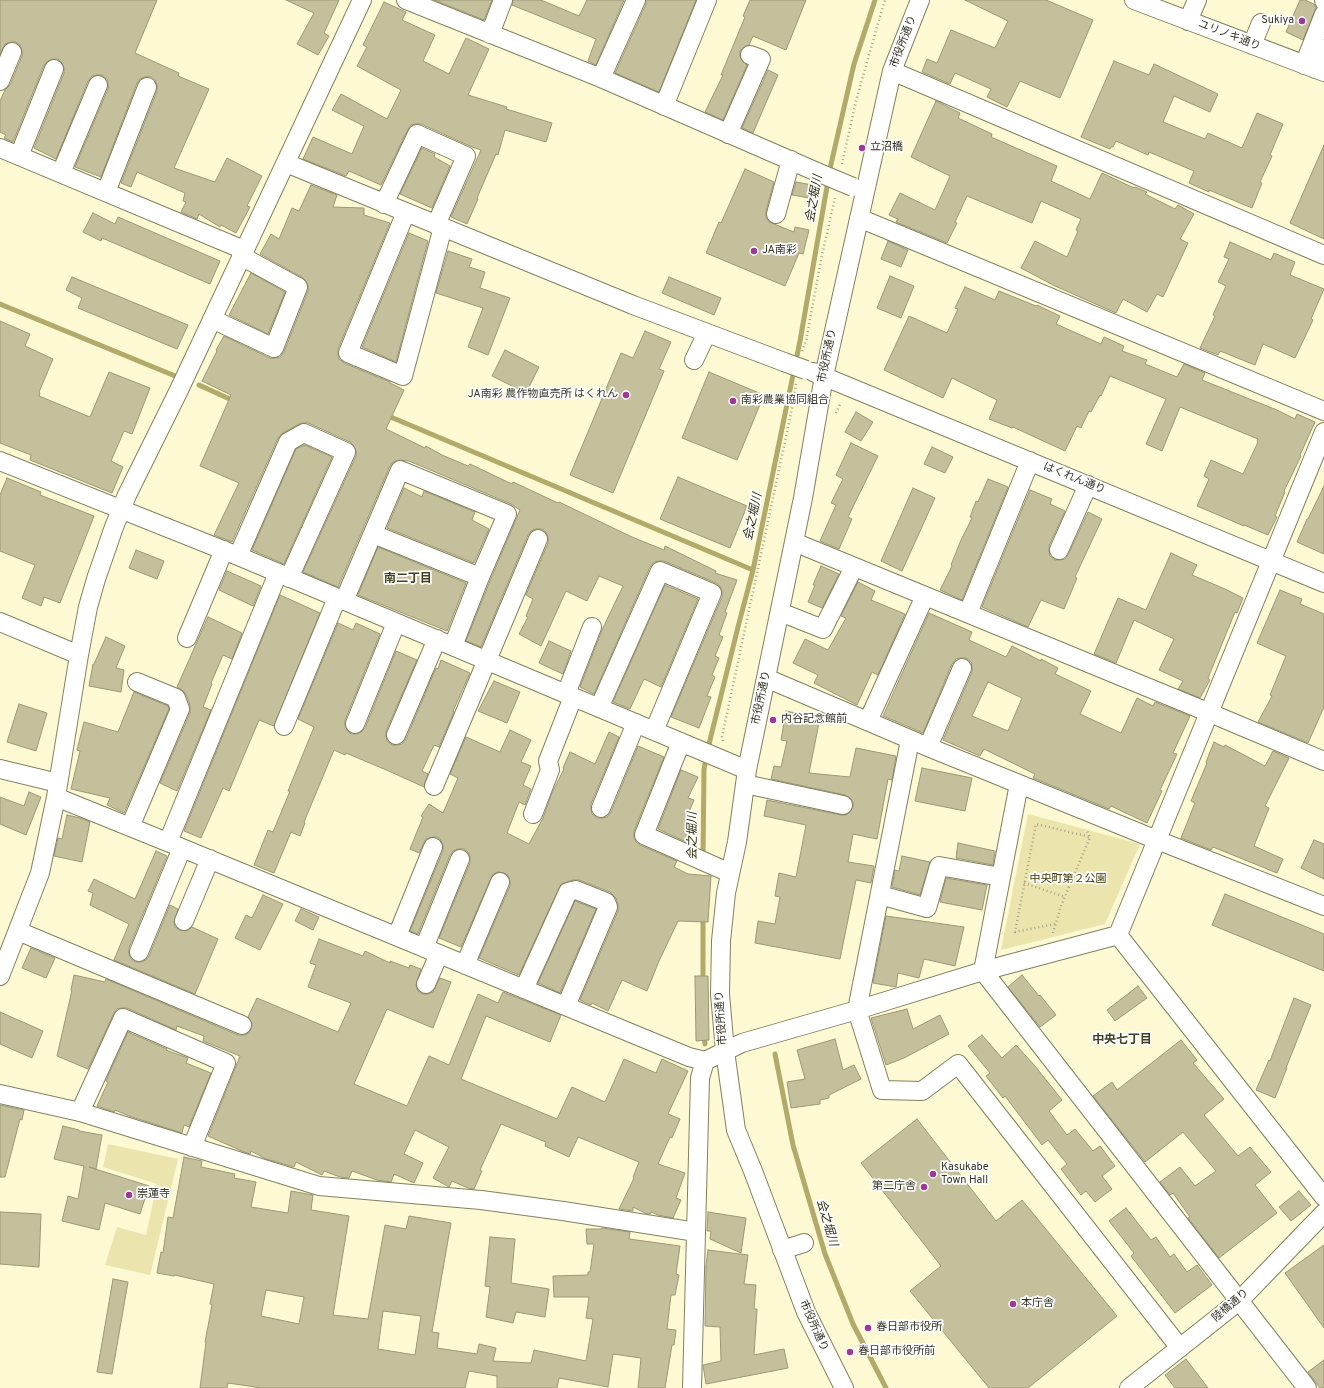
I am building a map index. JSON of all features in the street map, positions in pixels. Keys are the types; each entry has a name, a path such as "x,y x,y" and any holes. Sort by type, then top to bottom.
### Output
{"street":[{"path":"0,976 40,873 57,790 88,607 96,579 121,509 152,451 212,319 362,0"},
{"path":"490,34 503,0"},
{"path":"601,78 636,0"},
{"path":"664,106 707,0"},
{"name":"市役所通り","path":"844,1388 806,1312 736,1130 725,1051 720,994 721,941 726,893 737,842 746,777 794,542 824,376 860,218 859,190 892,71 920,0"},
{"name":"ユリノキ通り","path":"1134,0 1314,69"},
{"path":"1188,21 1197,0"},
{"path":"415,2 490,34 601,78 859,190"},
{"path":"1314,69 1324,14"},
{"path":"1252,45 1261,23"},
{"path":"1314,69 1324,49"},
{"path":"0,81 12,52"},
{"path":"728,134 761,59 750,55"},
{"path":"19,156 54,69"},
{"path":"892,71 1324,255"},
{"path":"61,173 98,85"},
{"path":"106,192 147,87"},
{"path":"384,204 417,134 466,156 440,226 403,376 348,353 406,212"},
{"path":"0,148 106,192 243,253 298,287 274,348 212,319"},
{"path":"776,214 791,160"},
{"name":"はくれん通り","path":"286,163 633,305 673,315 784,362 802,374 824,376 1324,583"},
{"path":"860,218 1324,412"},
{"path":"694,360 717,333"},
{"path":"1118,935 1324,432"},
{"path":"139,952 175,845 284,576 346,452 304,433 288,442 187,638"},
{"path":"0,460 121,509 160,522 284,576 445,642 681,742 712,750 746,777 843,805"},
{"path":"968,613 1030,461"},
{"path":"284,726 340,599 372,534 400,470 507,514 480,577 396,735"},
{"path":"1059,550 1088,485"},
{"path":"372,534 480,577"},
{"path":"434,786 538,539"},
{"path":"794,542 1210,712 1324,761"},
{"path":"780,612 823,629 854,567"},
{"path":"599,708 660,571 712,593 654,731"},
{"path":"868,722 925,596"},
{"path":"0,622 79,655"},
{"path":"355,724 396,623"},
{"path":"533,814 550,770 548,761 592,627"},
{"path":"928,747 962,668"},
{"path":"766,678 910,740 1324,906"},
{"path":"130,827 180,709 176,698 137,682"},
{"path":"601,808 636,723"},
{"path":"910,740 857,1010 882,1090 922,1091 958,1064 1180,1348"},
{"path":"681,742 644,835 730,873"},
{"path":"0,769 57,790 130,827 689,1057 705,1061 742,1043 857,1010 983,971 1118,935"},
{"path":"1019,784 983,971 1307,1388"},
{"path":"397,936 433,847"},
{"path":"184,921 210,859"},
{"path":"426,984 431,951 460,859"},
{"path":"880,895 927,908 939,866 1001,877"},
{"path":"465,965 500,882"},
{"path":"524,989 568,892 576,890 606,902 608,907 566,1006"},
{"path":"18,931 242,1025"},
{"path":"1118,935 1299,1173 1324,1197"},
{"path":"80,1112 123,1018 226,1063 192,1147"},
{"path":"692,1388 700,1078 705,1061"},
{"path":"0,1094 80,1112 319,1186 481,1200 696,1232"},
{"name":"陸橋通り","path":"1141,1385 1180,1348 1239,1301 1324,1214"},
{"path":"782,1250 804,1243"}],"path":[{"path":"842,166 856,101 885,0"},
{"path":"803,350 835,196"},
{"path":"806,341 811,343"},
{"path":"712,750 722,737 792,411 802,374"},
{"path":"834,416 842,399"},
{"path":"1053,933 1065,897 1090,837 1036,824 1014,932 1055,924"},
{"path":"1024,883 1065,897"}],"green space":[{"name":"中央町第２公園","path":"1028,814 1140,844 1105,924 1001,950"},
{"path":"108,1144 178,1159 150,1275 105,1265 117,1227 146,1235 157,1184 103,1167"}],"building":[{"path":"0,0 157,0 135,53 179,73 178,76 209,89 174,168 215,182 227,158 262,176 247,206 250,207 236,233 221,225 220,227 199,214 197,219 181,212 186,202 183,201 185,193 137,172 131,187 121,183 157,91 155,80 151,77 140,79 137,83 101,177 75,167 108,89 107,79 102,75 92,76 88,81 56,159 34,148 64,73 62,63 58,59 48,61 44,65 13,142 4,138 6,135 0,132 0,101 5,90 10,85 22,56 22,51 20,45 16,42 11,42 5,44 0,54"},
{"path":"286,0 339,0 324,33 329,36 318,55 297,44 314,13"},
{"path":"434,0 492,0 484,20"},
{"path":"513,0 541,0 579,16 587,0 624,0 596,65 588,61 596,39 512,5"},
{"path":"646,0 696,0 659,92 615,73 646,4"},
{"path":"750,0 806,0 786,50 753,36 749,45 740,51 742,61 747,65 723,120 705,112 723,75 721,75 745,17 743,16"},
{"path":"965,0 1046,0 1093,20 1060,98 1020,81 1007,107 987,97 991,89 955,73 950,84 922,72 927,59 937,63 951,30 995,48 1008,21"},
{"path":"1300,0 1305,0 1314,4 1316,8 1303,40 1286,32"},
{"path":"384,2 406,12 402,20 435,35 423,61 449,74 466,38 489,49 468,95 507,107 506,109 552,123 546,142 505,130 498,155 496,154 467,224 451,217 481,150 421,124 411,125 408,129 381,185 349,171 346,176 303,159 313,137 352,154 364,126 332,110 341,94 387,119 401,90 357,66 367,47 363,45"},
{"path":"1114,61 1149,75 1154,64 1218,94 1210,112 1174,96 1163,122 1205,139 1208,133 1242,148 1257,113 1283,124 1270,155 1272,156 1260,182 1262,183 1252,208 1189,183 1194,171 1149,152 1148,155 1116,141 1110,149 1081,137"},
{"path":"768,70 778,75 753,133 742,128"},
{"path":"936,101 960,113 958,118 992,134 991,137 1057,166 1051,181 1090,199 1102,173 1134,188 1135,187 1147,192 1145,194 1175,209 1178,205 1194,214 1180,239 1188,243 1163,297 1157,294 1147,312 1123,299 1116,313 1055,286 1021,268 1035,241 1067,257 1078,231 1076,230 1081,219 1041,201 1032,223 967,196 955,222 957,223 947,243 896,222 898,219 889,215 900,193 935,210 950,176 911,157"},
{"path":"1324,145 1324,239 1290,223"},
{"path":"422,148 435,154 434,157 450,166 432,208 400,194"},
{"path":"745,169 774,182 766,211 766,217 769,222 794,232 795,227 809,230 803,254 799,253 785,286 706,253 719,222 721,223"},
{"path":"796,182 818,186 815,199 792,195"},
{"path":"311,185 337,195 333,207 364,208 364,215 390,223 338,349 339,359 344,363 390,382 404,390 386,429 425,448 426,446 442,455 468,466 470,464 512,484 513,482 558,503 559,502 632,537 664,550 665,546 716,571 715,573 737,580 725,612 727,613 719,635 723,637 715,656 719,658 712,675 715,677 707,696 711,697 699,728 671,717 722,597 722,591 720,586 716,583 664,561 654,562 650,567 594,694 580,687 602,630 623,586 599,576 587,601 566,591 541,646 519,634 528,617 526,616 533,599 526,595 548,543 546,532 542,529 536,529 531,531 528,535 481,647 466,641 520,510 511,504 409,461 398,460 393,462 390,466 338,587 303,572 356,456 356,451 350,442 308,423 299,424 283,433 278,438 232,542 214,535 239,483 200,466 231,395 202,381 224,336 270,358 280,357 284,352 308,291 308,286 303,278 260,254 271,234 279,239 292,208 299,211"},
{"path":"93,213 115,224 118,217 220,261 210,284 102,238 101,241 83,232"},
{"path":"409,233 428,241 396,362 362,347"},
{"path":"888,241 908,250 901,267 881,259"},
{"path":"1230,242 1271,260 1274,253 1295,262 1290,275 1324,289 1311,319 1313,320 1295,358 1263,344 1255,365 1220,351 1218,355 1200,348 1215,316 1213,315 1226,286 1218,282 1229,259 1224,257"},
{"path":"448,251 472,259 469,267 485,272 480,288 510,298 488,355 468,347 483,308 436,293"},
{"path":"251,273 285,292 268,334 229,315"},
{"path":"890,276 914,286 901,318 877,308"},
{"path":"72,277 188,325 177,349 78,308 82,298 66,290"},
{"path":"669,277 721,298 714,315 662,293"},
{"path":"965,287 995,300 999,291 1036,306 1037,305 1060,316 1056,324 1101,344 1104,337 1124,346 1122,351 1147,360 1145,364 1177,377 1184,364 1205,373 1202,380 1277,410 1295,419 1297,414 1315,422 1284,491 1285,492 1275,516 1277,517 1268,535 1197,506 1209,479 1204,476 1211,460 1243,474 1258,439 1180,407 1162,451 1146,444 1166,399 1110,376 1101,396 1100,395 1091,412 1089,411 1081,428 1077,426 1065,451 1013,427 1012,428 989,419 997,400 952,378 943,398 884,370 909,316 947,333 958,309 955,308"},
{"path":"0,321 30,334 25,346 53,359 39,392 39,396 90,417 109,372 150,388 132,434 124,431 111,461 123,467 112,493 30,460 31,455 0,443"},
{"path":"645,331 671,342 659,369 664,371 613,493 570,475 621,353 633,358"},
{"path":"505,350 539,367 526,393 492,376"},
{"path":"709,372 764,395 737,460 682,438"},
{"path":"856,412 873,422 861,441 845,432"},
{"path":"851,443 878,456 848,517 852,519 839,549 820,541 836,505 831,503 843,479 836,475"},
{"path":"305,445 332,457 284,564 252,550 296,449"},
{"path":"932,447 953,457 945,473 924,464"},
{"path":"678,477 747,506 730,548 660,519"},
{"path":"7,478 41,492 40,495 94,516 60,603 44,597 41,606 22,598 35,565 0,551 0,495"},
{"path":"988,479 1008,487 962,600 940,590 952,566 951,565 961,540 972,518 970,517 976,501 978,502"},
{"path":"1324,486 1324,554 1297,542"},
{"path":"404,488 422,497 424,491 475,512 472,520 489,529 474,563 387,528"},
{"path":"913,488 935,498 902,571 881,561"},
{"path":"1030,490 1052,499 1050,504 1065,511 1049,546 1050,556 1055,560 1065,559 1068,555 1088,512 1102,519 1075,577 1077,578 1064,609 1041,600 1028,627 982,607"},
{"path":"378,547 466,583 447,631 358,595"},
{"path":"136,550 164,561 157,579 129,568"},
{"path":"1171,553 1197,565 1192,575 1243,598 1237,613 1235,612 1208,678 1210,680 1200,698 1178,689 1183,681 1159,670 1174,639 1134,620 1116,663 1094,654 1118,598 1146,610"},
{"path":"821,566 839,574 822,608 808,602"},
{"path":"227,571 261,586 253,606 219,590"},
{"path":"858,582 875,591 871,600 905,614 878,675 872,672 857,705 814,683 818,675 793,663 805,639 828,650 846,618 841,616"},
{"path":"665,585 698,599 661,687 644,679 630,709 613,702"},
{"path":"1280,590 1302,599 1300,604 1324,614 1324,707 1308,743 1258,722 1272,696 1270,695 1286,656 1257,643"},
{"path":"280,595 320,613 274,726 259,720 229,791 223,788 201,838 184,831"},
{"path":"929,613 972,632 969,640 1006,657 1012,646 1058,668 1055,674 1091,691 1080,714 1121,733 1137,698 1153,706 1155,702 1190,716 1173,753 1177,754 1160,790 1162,791 1147,823 1111,806 1109,809 1033,778 1035,774 984,749 980,756 943,740 972,672 971,662 966,658 956,659 952,664 923,733 883,716","holes":["988,682 1022,698 1008,731 972,716"]},
{"path":"208,617 242,633 232,659 223,655 211,683 212,684 203,707 211,710 177,791 160,783 190,713 190,705 186,694 177,687"},
{"path":"338,623 353,630 356,623 380,634 345,720 347,730 351,734 357,734 365,728 396,651 417,660 386,731 387,741 392,745 402,744 406,739 436,668 438,669 441,660 470,673 439,747 434,745 422,771 428,774 424,787 346,753 345,755 334,750 304,822 305,823 300,836 291,832 274,873 254,865 268,830 273,832 314,727 298,719"},
{"path":"106,637 125,646 116,668 124,670 121,692 89,686 93,664"},
{"path":"549,641 571,651 563,674 539,663"},
{"path":"494,681 520,692 507,723 478,711"},
{"path":"134,692 168,706 169,709 124,813 107,805 110,798 71,789 80,751 77,750 84,722 118,732"},
{"path":"19,704 47,713 36,751 7,742"},
{"path":"786,711 820,718 809,773 850,777 856,748 896,756 892,780 888,779 877,839 853,834 848,862 874,866 871,883 856,880 840,959 755,943 758,921 775,924 780,897 775,896 779,873 796,877 806,825 764,816 767,800 841,815 846,815 853,807 853,802 845,795 771,779 774,766 781,767 787,741 781,740"},
{"path":"510,730 531,740 521,762 531,766 523,785 531,789 525,805 519,802 507,833 529,844 543,818 570,752 595,764 609,732 619,737 591,804 592,814 597,818 602,818 607,817 611,812 638,746 664,757 634,831 634,837 636,842 640,845 677,861 674,867 688,874 711,876 708,922 678,921 647,991 622,980 608,1011 592,1003 591,1005 580,1000 618,911 616,898 610,892 579,880 573,880 561,884 519,975 479,958 510,886 508,875 504,873 498,872 493,874 461,947 439,938 470,863 468,852 464,849 458,849 453,851 450,855 418,934 410,931 443,851 441,840 437,837 426,839 419,853 410,849 423,817 421,816 429,804 443,813 458,778 450,774 466,737 500,752"},
{"path":"1214,742 1224,747 1225,745 1265,766 1273,751 1289,758 1265,806 1269,808 1254,846 1283,859 1277,873 1213,847 1211,850 1181,838 1195,803 1191,801"},
{"path":"922,768 972,778 965,811 915,801"},
{"path":"681,770 698,777 688,798 694,800 685,821 693,825 686,842 658,829"},
{"path":"29,792 41,797 26,835 0,824 0,797 24,806"},
{"path":"67,815 90,822 82,862 54,856 58,838 62,839"},
{"path":"1314,840 1324,844 1324,879 1301,868"},
{"path":"958,843 995,851 993,865 956,858"},
{"path":"156,851 167,856 129,948 129,954 131,959 135,962 146,960 170,905 178,909 174,922 175,927 186,931 192,927 218,939 195,994 114,960 129,924 90,905 93,893 88,891 94,879 135,899"},
{"path":"902,856 930,862 920,895 892,887 895,870 899,871"},
{"path":"946,878 987,885 982,910 940,902"},
{"path":"1225,894 1324,934 1324,971 1212,925"},
{"path":"263,895 283,904 260,950 235,938 246,915 252,918"},
{"path":"575,901 596,909 560,993 538,983"},
{"path":"301,909 319,917 313,930 295,921"},
{"path":"886,916 964,927 955,966 924,959 919,978 898,973 896,987 873,983"},
{"path":"319,939 363,956 365,951 390,963 390,961 409,968 410,965 421,969 416,985 418,991 422,994 433,992 440,978 451,982 433,1028 387,1009 354,1084 407,1106 429,1056 449,1065 478,994 498,1003 503,992 561,1015 550,1042 486,1016 461,1079 557,1119 572,1087 605,1102 624,1059 656,1073 662,1059 688,1071 668,1114 680,1119 658,1164 685,1173 676,1198 681,1200 673,1218 651,1212 650,1214 647,1214 633,1207 633,1211 619,1209 634,1178 633,1177 639,1162 578,1137 569,1157 545,1146 546,1142 501,1124 480,1170 482,1171 474,1189 452,1181 449,1187 433,1178 449,1147 415,1130 404,1154 423,1163 414,1183 394,1174 391,1182 377,1180 352,1171 349,1178 340,1177 324,1171 322,1175 296,1162 294,1167 266,1159 251,1151 250,1154 244,1152 208,1136 240,1056 203,1041 204,1036 177,1026 176,1030 127,1008 117,1009 114,1013 88,1069 57,1056 74,975 105,982 106,979 238,1035 249,1033 252,1023 248,1017 257,998 338,1032 351,1003 308,987 316,965 310,963"},
{"path":"31,948 55,958 46,978 22,968"},
{"path":"1022,975 1056,1015 1040,1027 1008,987"},
{"path":"695,976 708,976 709,1040 696,1041"},
{"path":"1138,986 1147,998 1115,1021 1107,1010"},
{"path":"1294,998 1311,1005 1275,1098 1256,1090 1269,1060 1270,1061"},
{"path":"907,1009 913,1029 940,1015 949,1034 904,1058 886,1065 871,1018"},
{"path":"0,1012 43,1031 32,1058 0,1044"},
{"path":"128,1032 167,1049 166,1050 188,1058 186,1063 211,1073 189,1127 184,1125 182,1133 115,1110 114,1112 97,1106 108,1082 106,1081 108,1076"},
{"path":"982,1035 1002,1058 1016,1045 1062,1100 1049,1111 1067,1135 1075,1129 1093,1151 1100,1146 1115,1166 1102,1176 1112,1189 1095,1202 1086,1191 1081,1195 1061,1169 1067,1164 1048,1140 1042,1145 1005,1096 1003,1098 986,1076 990,1073 968,1046"},
{"path":"835,1039 843,1070 854,1065 861,1079 829,1095 829,1098 820,1100 820,1104 791,1108 787,1082 805,1079 797,1050"},
{"path":"1181,1040 1197,1060 1193,1063 1224,1099 1204,1115 1238,1156 1250,1147 1271,1172 1255,1185 1277,1213 1219,1258 1188,1218 1190,1217 1173,1193 1170,1195 1160,1182 1180,1167 1195,1186 1216,1171 1183,1132 1145,1162 1093,1096 1112,1082 1117,1090"},
{"path":"0,1105 24,1110 22,1120 20,1119 5,1177 0,1177"},
{"name":"本庁舎","path":"917,1119 996,1221 1022,1200 1117,1316 1028,1388 989,1388 910,1291 941,1266 861,1163"},
{"path":"63,1126 79,1131 102,1135 96,1169 89,1167 149,1186 140,1214 105,1203 99,1230 62,1221 68,1196 78,1199 84,1166 54,1159"},
{"path":"184,1157 202,1161 201,1167 235,1174 234,1178 256,1182 251,1207 288,1213 291,1191 313,1195 311,1210 349,1216 333,1315 368,1319 385,1225 406,1229 409,1216 451,1223 432,1332 439,1333 437,1348 477,1354 479,1344 496,1348 493,1361 531,1363 534,1350 586,1361 593,1319 586,1318 589,1297 554,1297 553,1276 588,1275 588,1272 590,1272 594,1244 587,1244 586,1229 602,1228 630,1232 629,1239 680,1246 676,1274 679,1275 675,1295 671,1295 667,1329 676,1330 665,1388 638,1388 641,1358 613,1354 608,1387 559,1378 557,1388 497,1388 497,1376 469,1371 465,1388 262,1388 228,1383 227,1388 200,1388 205,1342 212,1305 210,1304 214,1284 175,1275 157,1273 161,1252 163,1253 168,1217 173,1218","holes":["266,1290 304,1297 299,1324 261,1316","383,1311 421,1316 415,1355 378,1349"]},
{"path":"1299,1191 1311,1205 1291,1221 1279,1207"},
{"path":"1126,1208 1151,1240 1156,1237 1170,1257 1174,1254 1187,1272 1197,1265 1212,1285 1175,1313 1131,1256 1134,1253 1109,1221"},
{"path":"0,1212 41,1214 39,1267 0,1264"},
{"path":"708,1212 746,1218 741,1253 710,1239 711,1231 707,1231"},
{"path":"490,1237 515,1239 511,1283 549,1289 545,1317 516,1312 513,1323 486,1317 490,1287 485,1286"},
{"path":"1324,1245 1324,1328 1285,1273"},
{"path":"708,1250 748,1255 744,1284 756,1285 754,1309 757,1309 754,1355 784,1349 788,1368 706,1384 703,1365 721,1361 720,1327 705,1326 706,1266"},
{"path":"113,1279 128,1282 112,1374 97,1372"},
{"path":"1186,1359 1208,1388 1175,1388 1165,1375"},
{"path":"1324,1360 1324,1388 1320,1388 1308,1372"}],"waterway":[{"name":"会之堀川","path":"829,173 854,64 875,0"},
{"name":"会之堀川","path":"703,858 704,769 753,570 800,341 828,181"},
{"path":"0,304 180,378"},
{"path":"199,385 234,401"},
{"path":"386,415 753,570"},
{"name":"会之堀川","path":"703,916 703,982"},
{"name":"会之堀川","path":"704,1034 705,1044"},
{"name":"会之堀川","path":"775,1054 793,1145 825,1254 853,1324 886,1388"}],"place":[{"name":"Sukiya","path":"1302,21"},
{"name":"立沼橋","path":"862,148"},
{"name":"JA南彩","path":"754,251"},
{"name":"JA南彩 農作物直売所 はくれん","path":"626,395"},
{"name":"南彩農業協同組合","path":"733,401"},
{"name":"内谷記念館前","path":"773,720"},
{"name":"Kasukabe Town Hall","path":"933,1174"},
{"name":"第二庁舎","path":"924,1187"},
{"name":"崇蓮寺","path":"129,1195"},
{"name":"本庁舎","path":"1013,1304"},
{"name":"春日部市役所","path":"868,1328"},
{"name":"春日部市役所前","path":"850,1352"}],"district":[{"name":"南二丁目","path":"408,580"},
{"name":"中央七丁目","path":"1122,1041"}]}
